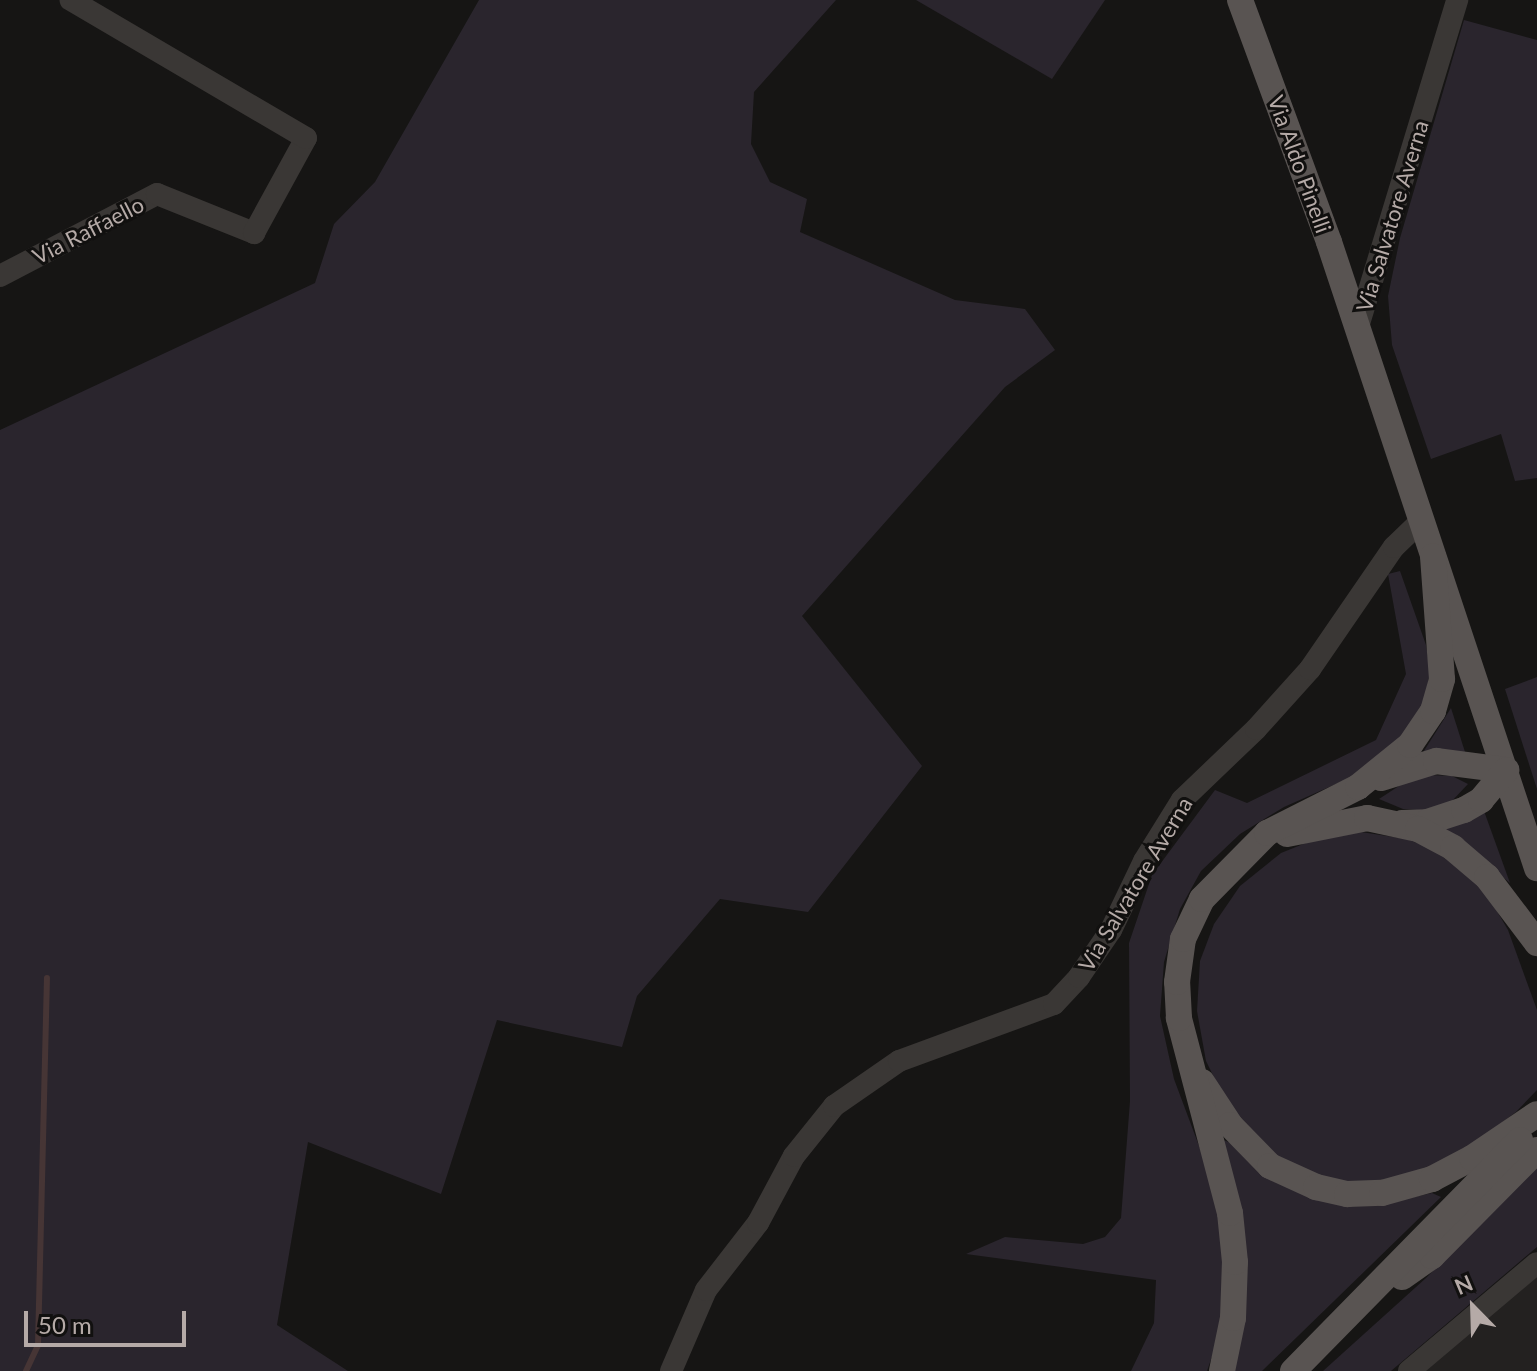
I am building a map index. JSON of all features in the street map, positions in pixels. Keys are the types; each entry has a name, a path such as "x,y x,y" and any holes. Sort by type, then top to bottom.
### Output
{"main road":[{"name":"Via Aldo Pinelli","path":"1240,0 1329,242 1357,330"},
{"name":"Via Salvatore Averna","path":"1357,330 1537,868"},
{"path":"1358,787 1410,745 1433,711 1442,679 1433,556"},
{"path":"1222,1371 1233,1318 1235,1262 1230,1213 1179,1018 1177,982 1183,939 1202,899 1267,833 1358,787 1436,761 1506,770"},
{"path":"1391,823 1427,822 1464,810 1481,800 1506,770"},
{"path":"1253,845 1303,829 1367,818 1418,829 1453,848 1487,877 1537,943"},
{"path":"1187,1054 1230,1125 1270,1166 1316,1187 1347,1194 1382,1193 1432,1179 1472,1158 1537,1114"},
{"path":"1293,1371 1537,1122"},
{"path":"1350,1313 1432,1256 1537,1150"}],"street":[{"name":"Via Raffaello","path":"0,276 157,194 254,233 306,138 71,0"},
{"name":"Via Salvatore Averna","path":"1357,330 1457,0"},
{"name":"Via Salvatore Averna","path":"671,1371 706,1290 758,1223 794,1156 834,1106 899,1061 1054,1004 1079,977 1111,930 1144,861 1182,800 1256,729 1310,669 1394,547 1420,522"},
{"path":"1409,1371 1537,1263"}],"shaded area":[{"path":"479,0 836,0 754,92 751,144 770,182 807,199 800,232 955,300 1025,309 1055,350 1005,387 802,616 922,766 808,912 720,899 637,996 622,1047 497,1020 441,1194 308,1142 277,1325 348,1371 0,1371 0,430 315,283 334,224 375,182"},
{"path":"916,0 1105,0 1052,79"},
{"path":"1464,20 1537,40 1537,478 1515,481 1501,434 1431,459 1392,345 1388,296 1400,238"},
{"path":"1400,571 1426,645 1430,671 1425,704 1398,745 1354,776 1284,807 1240,834 1201,871 1180,909 1164,962 1160,1016 1174,1079 1208,1170 1221,1223 1226,1283 1216,1345 1207,1371 1131,1371 1154,1323 1156,1280 966,1254 1005,1237 1083,1244 1105,1237 1121,1218 1130,1101 1129,943 1152,875 1215,790 1247,803 1376,740 1406,674 1388,574"},
{"path":"1537,677 1537,789 1505,689"},
{"path":"1451,708 1465,752 1422,754"},
{"path":"1429,775 1452,776 1468,784 1451,802 1429,811 1403,809 1379,799 1408,780"},
{"path":"1484,811 1510,883 1443,828"},
{"path":"1361,832 1407,839 1435,850 1468,874 1487,894 1508,930 1537,1010 1537,1090 1516,1112 1475,1143 1433,1167 1379,1184 1337,1182 1266,1154 1230,1110 1206,1061 1197,1011 1200,961 1214,924 1240,886 1281,853 1323,836"},
{"path":"1221,1139 1382,1204 1432,1193 1441,1197 1262,1371 1233,1371"},
{"path":"1537,1165 1537,1247 1391,1371 1323,1371 1426,1278"},
{"path":"1537,1263 1537,1371 1409,1371"}],"waterway":[{"path":"26,1371 38,1345 47,978"}]}
